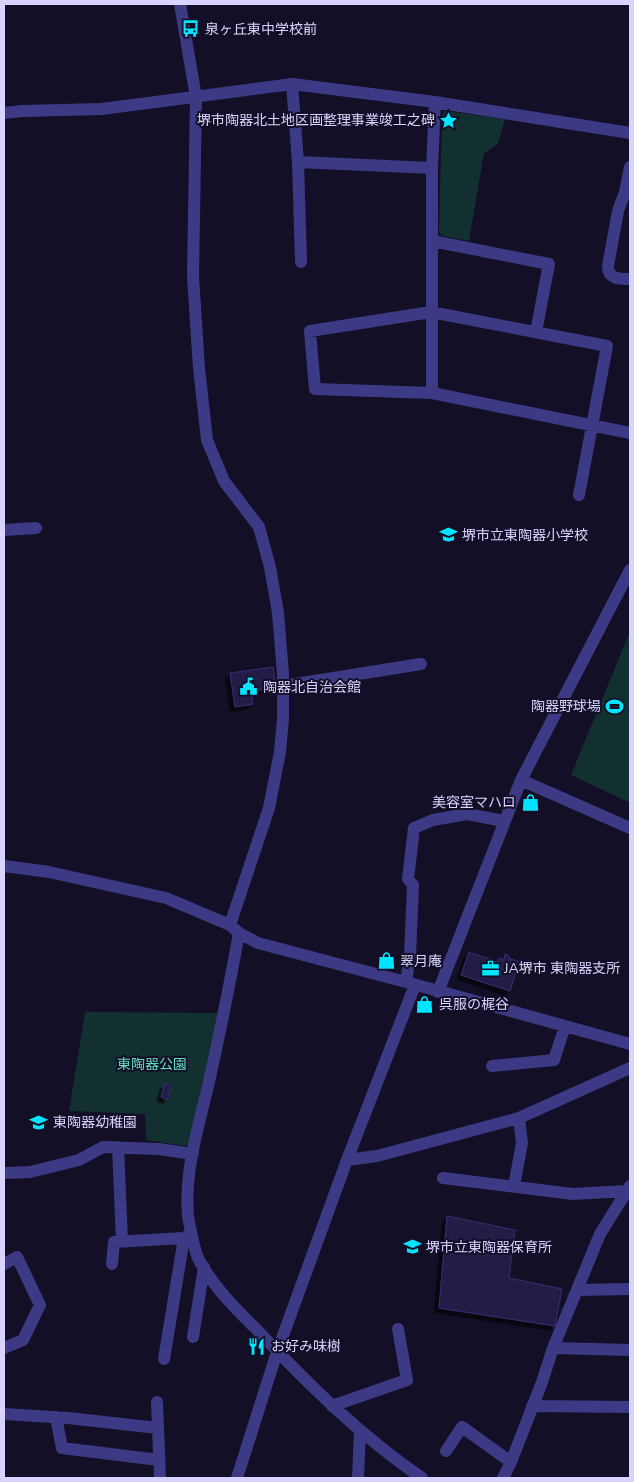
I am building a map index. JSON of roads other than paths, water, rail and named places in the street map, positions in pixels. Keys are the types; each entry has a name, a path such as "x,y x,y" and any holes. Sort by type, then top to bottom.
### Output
{"street":[{"path":"164,1359 188,1235 188,1186 193,1154 222,1026 235,929 269,808 280,752 283,686 278,613 270,567 259,527 224,481 207,440 199,368 193,276 196,98 180,4"},
{"path":"292,84 298,162 301,262"},
{"path":"4,113 102,110 292,84 435,102 630,133"},
{"path":"432,392 432,168 435,102"},
{"path":"298,162 432,168"},
{"path":"630,167 625,192 618,211 608,272 618,279 630,279"},
{"path":"432,241 550,264 536,332"},
{"path":"579,495 593,426 607,346 431,312 310,331 316,388 432,392 593,426 630,433"},
{"path":"4,530 36,528"},
{"path":"438,992 520,780 630,570"},
{"path":"283,686 421,664"},
{"path":"520,780 630,828"},
{"path":"237,1478 277,1352 411,984 412,885 408,879 414,828 433,820 467,814 504,821"},
{"path":"4,866 49,872 166,898 235,929 258,943 630,1044"},
{"path":"492,1066 554,1060 564,1026"},
{"path":"347,1160 377,1156 519,1118 630,1068"},
{"path":"514,1186 522,1143 519,1118"},
{"path":"118,1147 122,1241"},
{"path":"4,1173 30,1172 79,1160 103,1148 159,1149 193,1154"},
{"path":"443,1178 573,1194 628,1189"},
{"path":"503,1478 511,1462 553,1348 600,1234 628,1189"},
{"path":"112,1264 114,1242 188,1235"},
{"path":"188,1235 198,1258 221,1293 277,1352 360,1431 390,1456 422,1478"},
{"path":"4,1264 17,1257 40,1305 23,1340 4,1348"},
{"path":"193,1337 204,1267"},
{"path":"577,1290 630,1289"},
{"path":"332,1406 407,1380 398,1329"},
{"path":"553,1348 630,1350"},
{"path":"157,1402 160,1478"},
{"path":"532,1406 630,1407"},
{"path":"4,1414 56,1417 158,1428"},
{"path":"56,1417 62,1448 159,1460"},
{"path":"446,1451 462,1427 511,1462"},
{"path":"358,1478 360,1431"}],"place":[{"name":"泉ヶ丘東中学校前","path":"191,29"},
{"name":"堺市陶器北土地区画整理事業竣工之碑","path":"449,120"},
{"name":"堺市立東陶器小学校","path":"448,535"},
{"name":"陶器北自治会館","path":"249,687"},
{"name":"陶器野球場","path":"615,706"},
{"name":"美容室マハロ","path":"530,802"},
{"name":"翠月庵","path":"386,961"},
{"name":"JA堺市 東陶器支所","path":"490,968"},
{"name":"呉服の梶谷","path":"425,1004"},
{"name":"東陶器幼稚園","path":"39,1122"},
{"name":"堺市立東陶器保育所","path":"412,1247"},
{"name":"お好み味樹","path":"257,1346"}],"park label":[{"name":"東陶器公園","path":"152,1064"}]}
